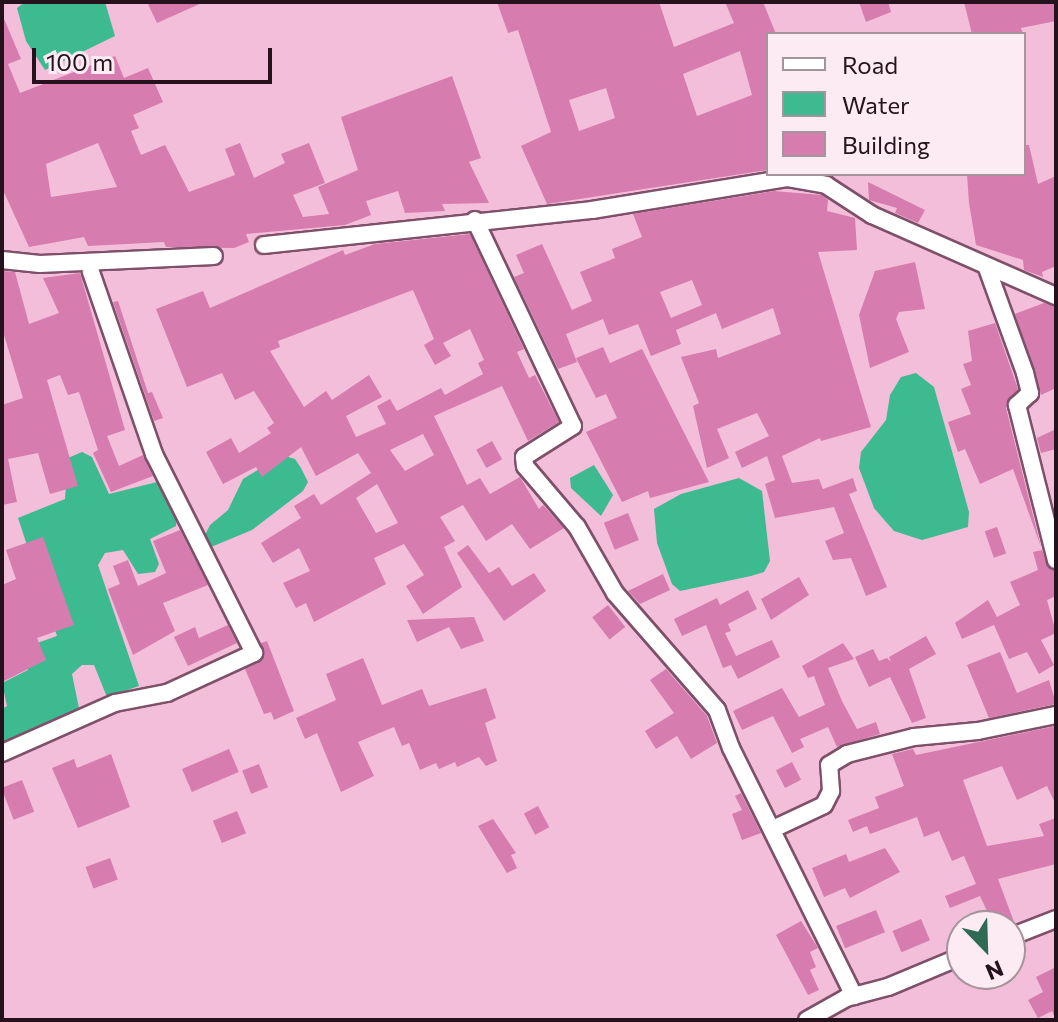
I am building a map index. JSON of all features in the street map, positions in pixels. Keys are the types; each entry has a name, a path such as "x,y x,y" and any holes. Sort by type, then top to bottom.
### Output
{"street":[{"path":"264,245 475,220 592,210 788,178 826,185 872,215 1056,296"},
{"path":"475,220 573,426 524,457 525,466 577,527 615,593 717,710 854,996"},
{"path":"2,260 40,264 214,256"},
{"path":"987,268 1030,393 1017,405 1056,560"},
{"path":"2,753 115,703 167,693 254,653 154,454 91,272"},
{"path":"773,829 824,805 831,791 829,765 847,754 914,737 1056,715"},
{"path":"1026,931 1056,919"},
{"path":"813,1018 854,996 946,962"}],"water":[{"path":"25,2 105,2 115,36 45,70 26,41 17,8"},
{"path":"916,373 934,387 969,512 968,527 922,540 894,531 886,522 874,508 859,468 861,452 886,420 890,395 901,377"},
{"path":"82,452 92,457 109,494 157,482 177,516 176,526 150,539 159,564 155,572 138,574 123,550 105,553 98,565 139,686 107,697 94,665 82,665 72,674 80,713 2,743 2,709 7,706 2,683 28,670 20,649 57,636 18,518 65,499 68,458"},
{"path":"282,455 295,459 301,468 308,482 303,491 252,530 211,547 205,535 210,525 228,510 243,479"},
{"path":"594,465 613,495 601,516 571,488 570,478"},
{"path":"739,478 762,491 770,561 764,572 680,591 672,584 657,543 654,509 681,494"}],"building":[{"path":"147,2 204,2 157,23"},
{"path":"497,2 659,2 674,47 734,23 725,2 763,2 775,32 766,32 766,170 547,204 521,146 551,132 518,30 508,33","holes":["740,51 752,95 697,116 683,74","606,88 615,118 579,131 569,100"]},
{"path":"859,2 888,2 891,12 866,22"},
{"path":"964,2 1056,2 1056,21 1021,28 1022,32 972,32"},
{"path":"2,14 21,59 8,64 20,93 115,56 124,78 148,68 163,102 133,115 139,128 131,131 141,155 165,145 189,192 235,175 225,149 240,143 254,178 285,163 281,154 309,143 325,183 293,195 303,217 329,214 318,187 358,170 341,117 452,76 481,158 469,162 489,203 442,204 445,211 405,213 398,191 366,201 371,215 345,225 246,234 249,242 234,248 166,247 164,242 88,246 84,237 29,247 2,188","holes":["98,143 117,187 51,197 46,164"]},
{"path":"1026,145 1029,145 1038,184 1056,176 1056,266 1042,272 1043,277 1024,270 1023,260 976,245 967,176 1026,176"},
{"path":"868,182 925,210 918,223 895,213 897,208 869,200"},
{"path":"774,191 822,195 828,200 827,211 855,218 857,250 818,252 871,427 821,441 820,438 782,456 792,483 819,479 823,489 853,478 857,491 849,494 887,587 866,596 851,558 833,560 825,541 844,533 834,507 775,518 765,484 775,480 767,456 742,468 735,452 769,436 757,413 717,429 729,458 707,468 693,406 699,403 681,357 716,349 718,358 781,334 773,308 722,329 716,313 676,330 681,344 651,356 638,324 609,335 603,319 566,334 577,362 558,369 514,277 524,273 516,255 542,244 572,310 592,301 580,272 615,258 612,249 642,237 633,214","holes":["692,280 702,305 671,318 660,292"]},
{"path":"470,234 524,349 517,352 529,378 535,375 559,422 528,441 502,386 434,416 467,485 480,478 490,494 520,477 539,509 543,505 564,528 530,549 512,524 486,541 463,505 440,517 455,541 444,547 462,587 423,614 406,586 424,575 404,544 374,558 386,584 314,622 306,603 296,608 283,583 310,571 299,548 273,563 261,543 301,518 294,506 314,494 321,505 371,473 358,453 316,476 301,447 262,477 256,467 223,484 206,452 231,438 239,453 271,433 267,428 274,423 254,391 235,400 222,373 187,387 156,309 203,291 210,308 343,250 345,255 375,244","holes":["413,290 434,339 424,345 435,365 451,356 443,343 470,329 484,360 478,363 483,374 445,395 441,388 397,411 390,399 377,406 386,424 356,437 346,416 382,397 369,375 332,400 326,391 304,407 270,351 280,347 278,341","423,434 434,455 405,471 390,450","377,484 398,523 376,533 356,498"]},
{"path":"915,262 925,309 899,312 896,319 909,352 870,368 859,315 875,271"},
{"path":"2,271 15,272 29,324 59,313 43,278 80,273 125,430 107,436 119,466 143,455 153,476 111,492 93,453 98,450 79,392 68,395 60,375 47,380 78,486 50,494 38,453 8,459 17,502 2,505 2,405 23,398 2,328"},
{"path":"118,301 148,393 152,392 163,418 154,421 113,302"},
{"path":"1044,303 1056,307 1056,388 1041,395 1015,314"},
{"path":"995,323 1018,389 1006,408 1041,547 1013,469 980,484 965,449 958,452 948,422 971,414 961,389 971,385 963,364 972,361 968,331"},
{"path":"603,347 610,363 642,349 709,482 650,498 648,491 622,502 586,432 617,418 606,394 596,398 576,358"},
{"path":"1056,429 1056,449 1041,453 1037,438"},
{"path":"492,441 502,459 486,468 476,450"},
{"path":"628,513 639,540 615,550 604,523"},
{"path":"997,527 1006,553 994,558 985,531"},
{"path":"180,530 208,585 163,603 175,631 133,655 108,589 120,584 113,566 128,560 138,586 166,573 153,541"},
{"path":"43,537 74,625 37,638 46,660 2,682 2,585 16,579 6,550"},
{"path":"468,545 489,573 499,567 512,586 534,573 546,591 504,621 457,553"},
{"path":"1042,550 1048,567 1056,571 1056,596 1047,600 1056,633 1041,640 1054,665 1039,674 1027,652 1009,659 994,625 962,639 955,623 988,600 997,617 1020,605 1010,582 1038,570 1033,552"},
{"path":"663,574 670,590 640,604 628,591"},
{"path":"799,577 809,595 771,620 761,599"},
{"path":"748,590 757,609 728,624 731,631 725,633 736,656 772,640 780,657 738,679 731,665 723,668 706,625 682,636 674,619 717,598 720,605"},
{"path":"608,605 625,627 609,639 592,617"},
{"path":"474,617 484,641 461,649 449,627 417,642 407,620"},
{"path":"228,625 237,643 188,666 174,637 195,627 199,638"},
{"path":"926,636 936,654 909,669 926,718 912,723 890,677 869,687 855,657 873,649 879,661 887,658 891,662 889,657"},
{"path":"267,641 294,711 274,720 271,712 264,714 245,669 263,660 261,643"},
{"path":"843,643 854,659 828,668 857,729 876,722 880,734 837,747 828,727 800,739 804,747 792,753 773,716 742,730 733,711 782,688 799,717 825,705 814,676 808,678 802,666"},
{"path":"1000,652 1017,693 1049,680 1056,704 989,718 967,665"},
{"path":"363,658 382,705 422,689 429,706 486,688 496,718 485,723 497,761 486,766 479,757 457,767 455,762 439,769 436,763 420,770 409,743 402,746 394,727 358,742 374,776 341,792 317,733 305,739 296,718 336,700 326,674"},
{"path":"666,669 707,716 717,743 691,759 677,736 656,749 645,731 674,713 650,680"},
{"path":"1056,726 1056,805 1047,786 1017,800 1002,766 963,780 987,846 1044,836 1039,824 1056,818 1056,864 998,879 1010,910 987,910 980,896 950,908 945,896 976,884 964,856 952,861 939,831 924,837 917,817 870,834 867,826 853,832 848,820 879,808 875,797 904,786 892,754 913,749 916,755"},
{"path":"229,749 239,772 192,792 182,769"},
{"path":"111,754 130,807 78,828 52,768 74,759 77,768"},
{"path":"792,762 801,780 785,788 776,770"},
{"path":"259,764 268,787 251,794 242,770"},
{"path":"22,780 34,812 14,820 2,788"},
{"path":"741,793 761,833 742,840 732,814 742,810 735,796"},
{"path":"538,806 549,827 535,835 524,814"},
{"path":"237,811 246,833 222,843 213,821"},
{"path":"493,819 516,853 511,855 517,868 507,873 478,826"},
{"path":"885,848 900,872 850,898 845,888 824,897 812,868 846,854 849,862"},
{"path":"110,858 118,880 93,889 86,867"},
{"path":"876,910 885,932 845,948 836,926"},
{"path":"921,919 930,940 901,952 892,931"},
{"path":"801,921 818,948 810,952 816,967 810,970 819,990 808,995 776,935"},
{"path":"1056,967 1056,1020 1052,1011 1038,1018 1028,1000 1043,992 1036,977"}]}
